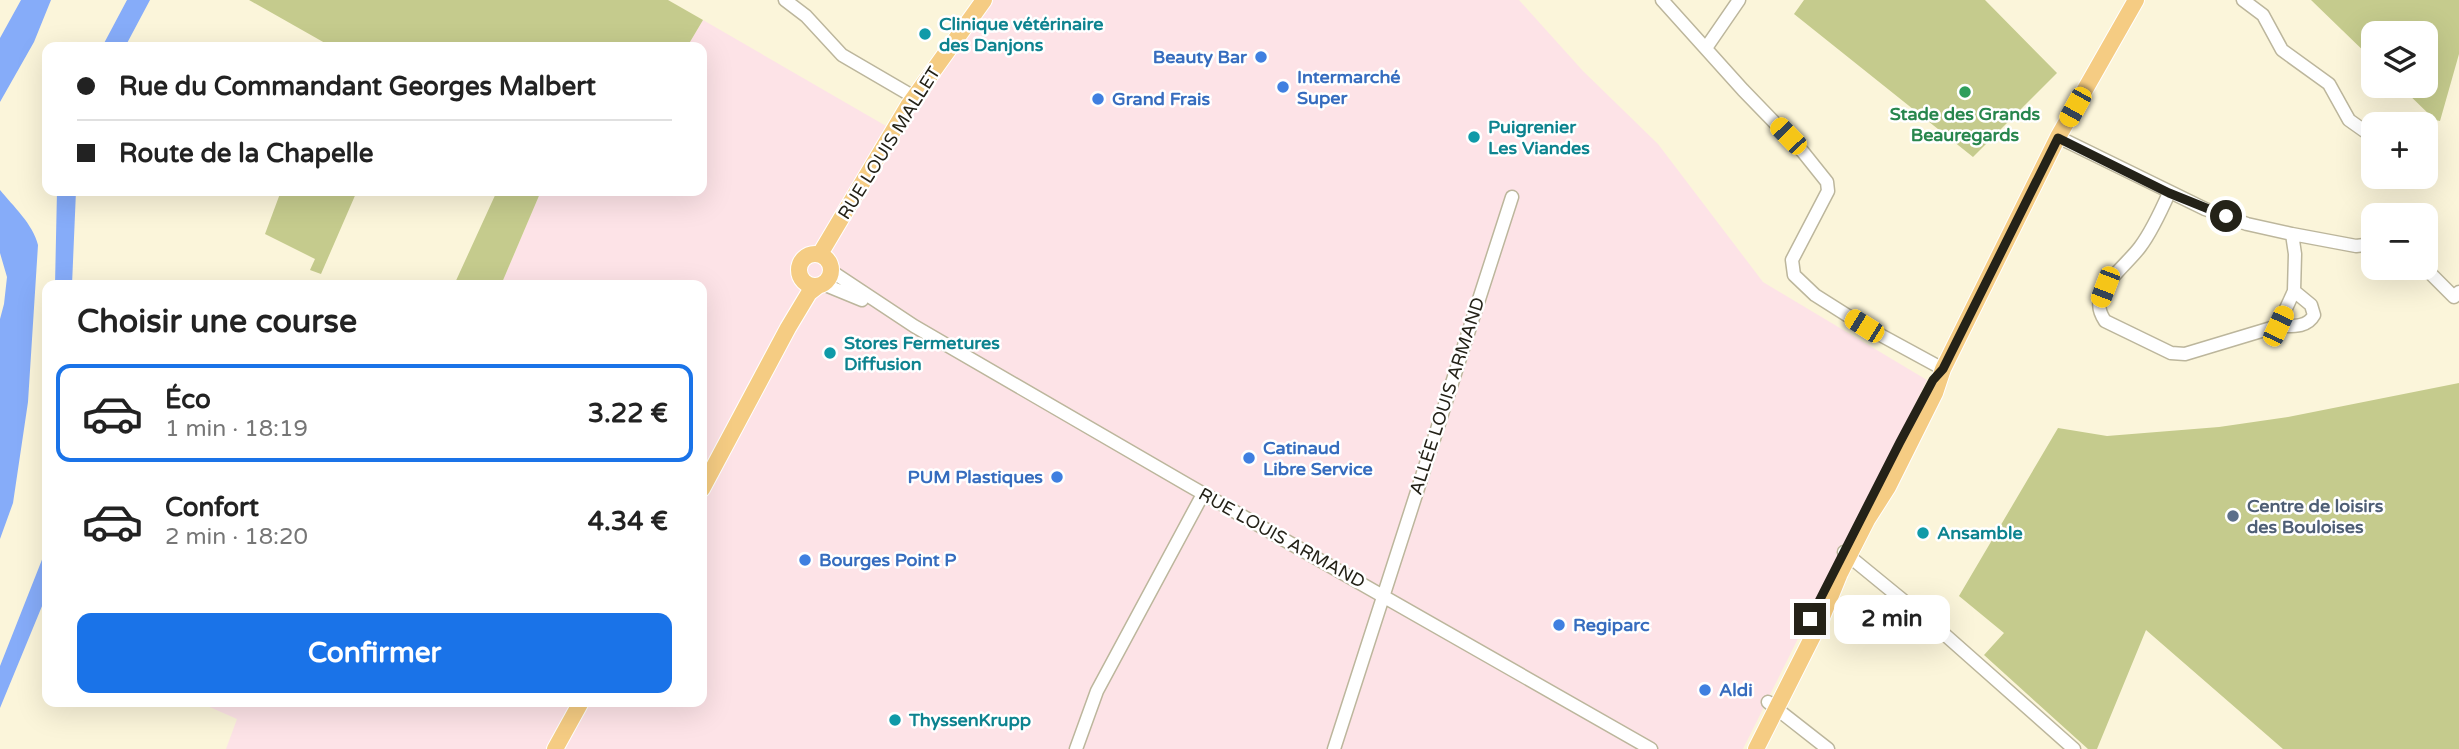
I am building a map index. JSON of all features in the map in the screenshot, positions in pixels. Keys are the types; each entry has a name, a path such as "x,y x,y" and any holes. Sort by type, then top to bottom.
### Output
{"main road":[{"name":"RUE LOUIS MALLET","path":"819,281 799,272 801,261 810,254 820,254 914,97 984,0"},
{"path":"1745,749 1772,704 1933,380 1943,369 2058,138 2136,0"},
{"path":"819,281 828,261 820,254"},
{"name":"RUE LOUIS MALLET","path":"707,466 819,281"},
{"name":"RUE LOUIS MALLET","path":"707,480 788,328 819,281"},
{"path":"1756,749 1772,704"},
{"path":"555,749 578,707"},
{"path":"564,749 586,707"}],"street":[{"path":"785,0 806,16 842,55 914,97"},
{"path":"1662,0 1803,152 1827,182 1828,191 1792,260 1794,275 1815,295 1943,369"},
{"path":"1706,48 1739,0"},
{"path":"2243,0 2263,15 2283,50 2329,84 2349,120 2361,128"},
{"path":"2058,138 2169,193 2247,224 2361,245"},
{"path":"2169,193 2141,246 2105,287 2099,301 2100,313 2105,321 2171,353 2185,354 2278,326 2302,326 2311,321 2314,315 2311,305 2294,291"},
{"name":"ALLÉE LOUIS ARMAND","path":"1334,749 1512,197"},
{"path":"2278,326 2294,291 2295,254 2292,234"},
{"path":"2437,280 2454,297 2459,292"},
{"name":"RUE LOUIS ARMAND","path":"819,281 843,290 914,326 1651,749"},
{"path":"1076,749 1097,691 1203,494"},
{"path":"1847,554 1981,666 2074,749"},
{"path":"1772,704 1828,749"}],"shaded area":[{"path":"984,0 1519,0 1583,71 1658,144 1763,282 1927,380 1743,749 226,749 237,719 209,707 707,707 707,280 503,280 539,196 707,196 707,42 690,42 703,20 893,130"}],"green space":[{"path":"249,0 668,0 703,20 690,42 323,42"},
{"name":"Stade des Grands Beauregards","path":"1804,0 1985,0 2057,73 1973,157 1794,14"},
{"path":"2311,0 2459,0 2459,54 2440,121 2438,112 2427,112 2412,98 2438,98 2438,21 2361,21 2361,48"},
{"path":"279,196 355,196 321,274 310,270 315,259 265,234"},
{"path":"495,196 539,196 503,280 456,280"},
{"name":"Centre de loisirs des Bouloises","path":"2459,383 2459,749 2283,749 2146,630 2097,749 2088,749 1984,655 2004,633 1959,596 2058,428 2107,436 2219,427 2288,417"}],"water":[{"path":"21,0 51,0 34,42 0,102 0,38"},
{"path":"127,0 150,0 128,42 105,42"},
{"path":"0,190 27,223 38,245 28,402 13,503 0,539 0,319 7,277 0,253"},
{"path":"57,196 76,196 72,280 55,280"},
{"path":"42,560 42,606 0,708 0,666"}],"place":[{"name":"Clinique vétérinaire des Danjons","path":"925,34"},
{"name":"Beauty Bar","path":"1261,57"},
{"name":"Intermarché Super","path":"1283,87"},
{"name":"Stade des Grands Beauregards","path":"1965,92"},
{"name":"Grand Frais","path":"1098,99"},
{"name":"Puigrenier Les Viandes","path":"1474,137"},
{"name":"Stores Fermetures Diffusion","path":"830,353"},
{"name":"Catinaud Libre Service","path":"1249,458"},
{"name":"PUM Plastiques","path":"1057,477"},
{"name":"Centre de loisirs des Bouloises","path":"2233,516"},
{"name":"Ansamble","path":"1923,533"},
{"name":"Bourges Point P","path":"805,560"},
{"name":"Regiparc","path":"1559,625"},
{"name":"Aldi","path":"1705,690"},
{"name":"ThyssenKrupp","path":"895,720"}],"route":[{"path":"1810,619 1900,442 1933,380 1943,369 2058,138 2169,193 2226,216"}]}
